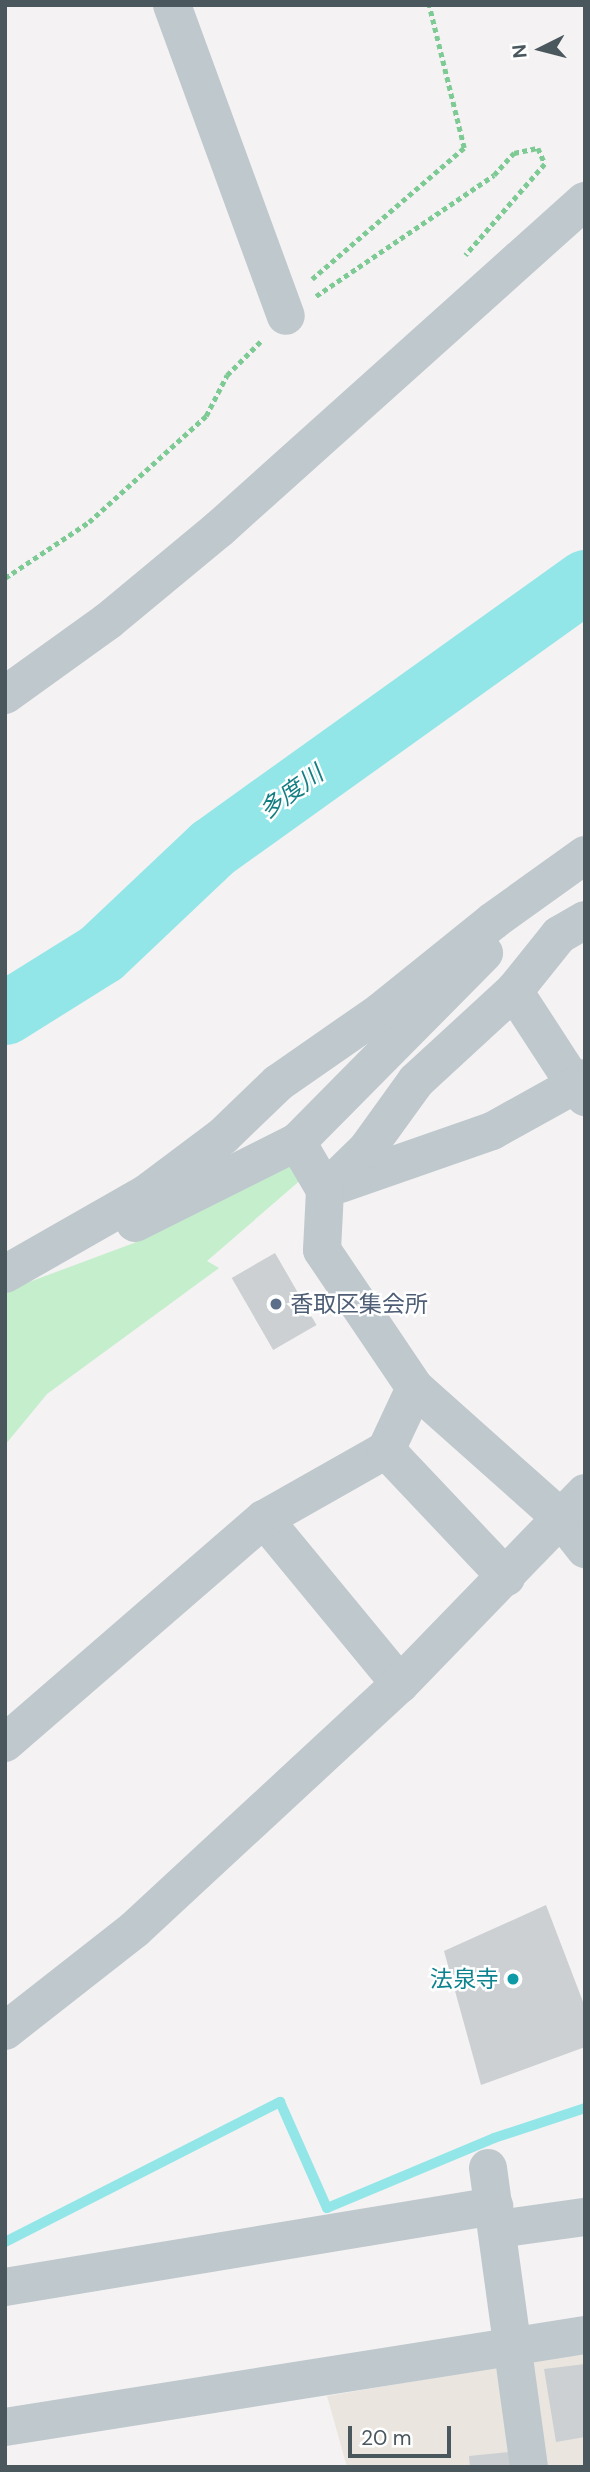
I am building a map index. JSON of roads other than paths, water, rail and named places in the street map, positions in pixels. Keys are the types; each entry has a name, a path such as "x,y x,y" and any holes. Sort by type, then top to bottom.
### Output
{"street":[{"path":"172,5 284,311"},
{"path":"5,695 108,621 219,529 585,201"},
{"path":"5,1274 147,1194 223,1136 278,1083 380,1012 493,921 585,855"},
{"path":"325,1190 367,1149 416,1082 514,991 559,935 585,920"},
{"path":"50,1251 76,1251 297,1142 483,957 493,921"},
{"path":"325,1190 492,1131 581,1087 514,991"},
{"path":"297,1142 325,1190 322,1250 415,1388 572,1505 585,1549"},
{"path":"5,1743 264,1518 386,1450 415,1388"},
{"path":"386,1450 506,1577"},
{"path":"5,2031 135,1929 400,1684 506,1577 572,1505"},
{"path":"264,1518 400,1684"},
{"path":"488,2168 510,2345 529,2467"},
{"path":"5,2287 496,2218 585,2217"},
{"path":"6,2424 585,2335"}],"waterway":[{"name":"多度川","path":"5,1013 101,953 212,848 585,581"},
{"path":"5,2242 280,2102 327,2208 494,2138 585,2108"}],"place":[{"name":"香取区集会所","path":"276,1304"},
{"name":"法泉寺","path":"513,1979"}]}
